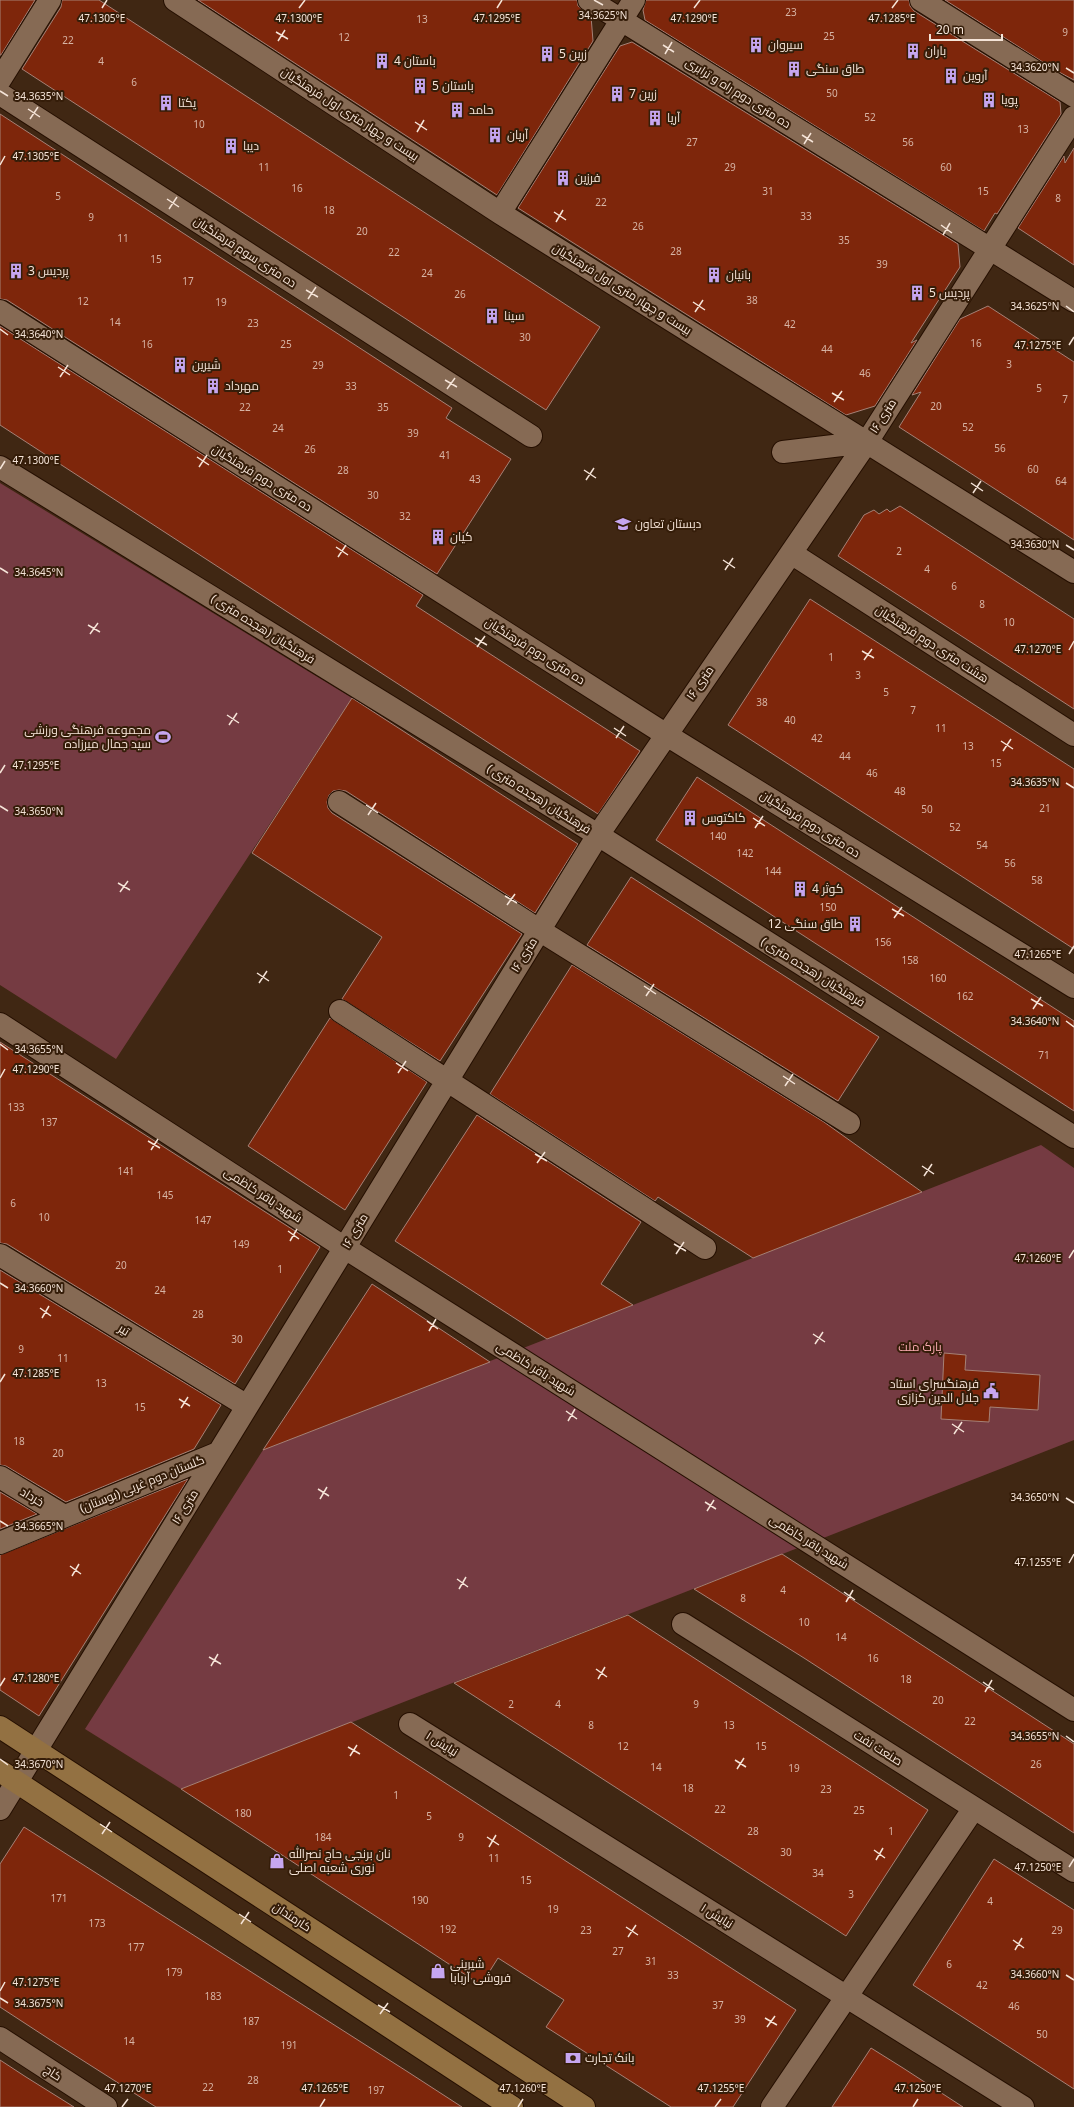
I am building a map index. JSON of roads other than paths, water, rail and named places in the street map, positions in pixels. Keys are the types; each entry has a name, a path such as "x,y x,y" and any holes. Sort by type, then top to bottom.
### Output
{"main road":[{"name":"کارمندان","path":"0,1727 584,2107"},
{"path":"8,1777 512,2107"}],"street":[{"path":"0,80 50,0"},
{"name":"بیست و چهار متری اول فرهنگیان","path":"175,0 500,213 1074,572"},
{"name":"ده متری دوم راه و ترابری","path":"588,0 1074,301"},
{"path":"500,213 634,0"},
{"path":"921,0 1074,96"},
{"name":"ده متری سوم فرهنگیان","path":"0,94 531,436"},
{"name":"۱۶ متری","path":"0,1809 8,1777 35,1751 598,835 665,734 867,442 1074,117"},
{"name":"ده متری دوم فرهنگیان","path":"0,311 665,734 1074,987"},
{"path":"783,452 867,442"},
{"name":"فرهنگیان (هجده متری )","path":"0,467 598,835 1074,1137"},
{"name":"هشت متری دوم فرهنگیان","path":"790,553 1074,735"},
{"path":"339,802 539,930 849,1123"},
{"path":"340,1011 448,1079 706,1248"},
{"name":"شهید باقر کاظمی","path":"0,1024 345,1248 1074,1710"},
{"name":"تیر","path":"0,1255 247,1406"},
{"name":"گلستان دوم غربی (بوستان)","path":"0,1543 218,1453"},
{"name":"خرداد","path":"0,1477 64,1516"},
{"name":"صنعت نفت","path":"683,1624 1074,1871"},
{"name":"نیایش ۱","path":"410,1724 1023,2107"},
{"path":"772,2107 974,1808"},
{"name":"کاج","path":"0,2038 106,2107"}],"place":[{"name":"سیروان","path":"756,45"},
{"name":"باران","path":"913,51"},
{"name":"زرین 5","path":"547,54"},
{"name":"باستان 4","path":"382,61"},
{"name":"طاق سنگی","path":"794,69"},
{"name":"آروین","path":"951,76"},
{"name":"باستان 5","path":"420,86"},
{"name":"زرین 7","path":"617,94"},
{"name":"پویا","path":"989,100"},
{"name":"یکتا","path":"166,103"},
{"name":"حامد","path":"457,110"},
{"name":"آریا","path":"655,118"},
{"name":"آریان","path":"495,135"},
{"name":"دیبا","path":"231,146"},
{"name":"فرزین","path":"563,178"},
{"name":"پردیس 3","path":"16,271"},
{"name":"بانیان","path":"714,275"},
{"name":"پردیس 5","path":"917,293"},
{"name":"سینا","path":"492,316"},
{"name":"شیرین","path":"180,365"},
{"name":"مهرداد","path":"213,386"},
{"name":"دبستان تعاون","path":"623,524"},
{"name":"کیان","path":"438,537"},
{"name":"مجموعه فرهنگی ورزشی سید جمال میرزاده","path":"163,737"},
{"name":"کاکتوس","path":"690,818"},
{"name":"کوثر 4","path":"800,889"},
{"name":"طاق سنگی 12","path":"855,924"},
{"name":"فرهنگسرای استاد جلال الدین کزازی","path":"991,1391"},
{"name":"نان برنجی حاج نصرالله نوری شعبه اصلی","path":"277,1861"},
{"name":"شیرینی فروشی آربابا","path":"438,1971"},
{"name":"بانک تجارت","path":"573,2058"}],"park label":[{"name":"پارک ملت","path":"920,1347"}]}
